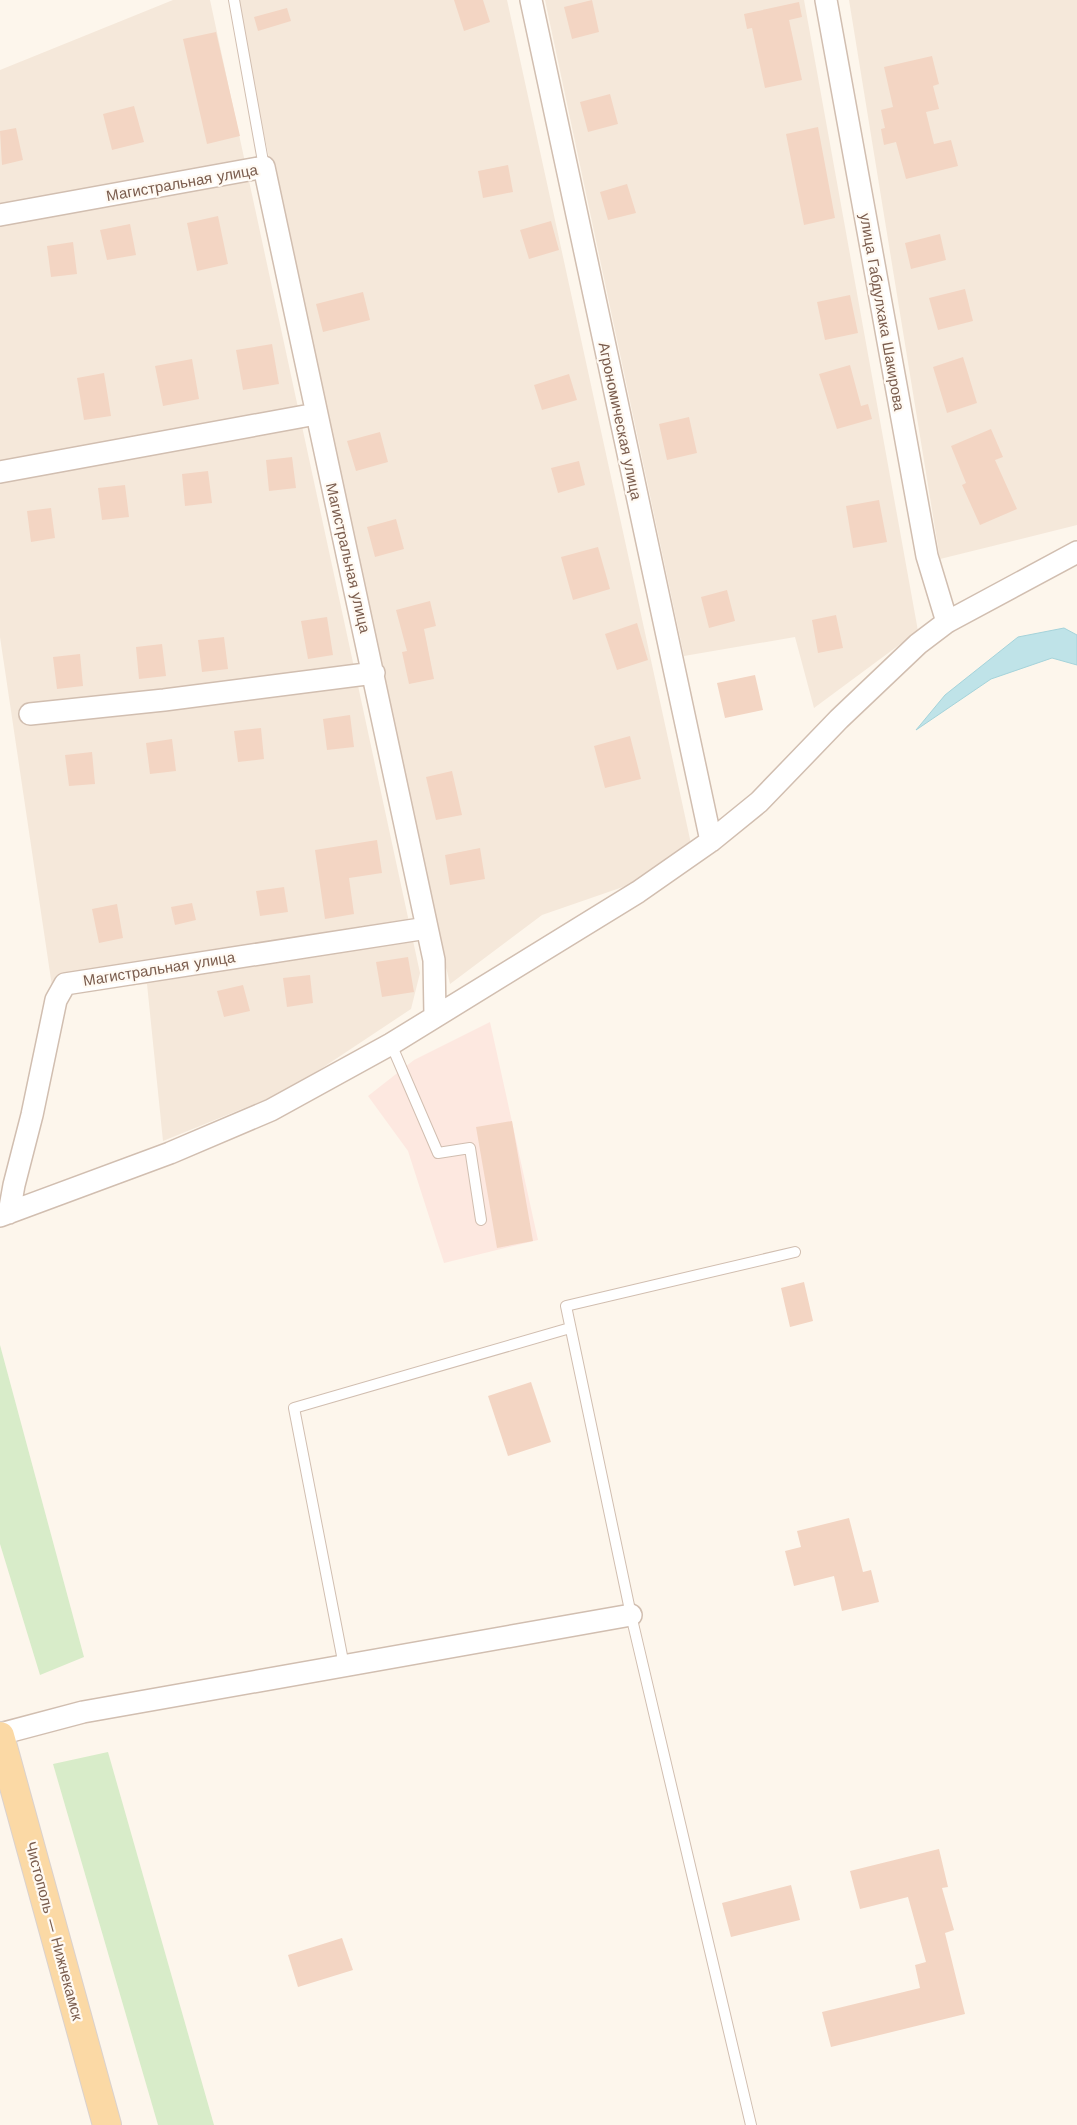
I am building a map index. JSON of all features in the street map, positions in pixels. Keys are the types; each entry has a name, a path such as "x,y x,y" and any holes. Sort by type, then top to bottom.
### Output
{"main road":[{"name":"Чистополь — Нижнекамск","path":"0,1735 107,2125"}],"street":[{"name":"Агрономическая улица","path":"530,0 711,841"},
{"name":"улица Габдулхака Шакирова","path":"826,0 927,556 948,622"},
{"name":"Магистральная улица","path":"0,215 264,167 434,960 435,1016"},
{"path":"0,472 316,414"},
{"path":"5,1214 170,1153 271,1110 391,1044 638,892 711,841 759,802 839,719 918,644 948,622 1077,552"},
{"path":"30,714 164,700 374,673"},
{"name":"Магистральная улица","path":"5,1214 32,1115 56,1000 65,984 427,928"},
{"path":"0,1735 83,1712 631,1615"}],"lane":[{"path":"234,0 264,167"},
{"path":"391,1044 438,1153 470,1148 481,1220"},
{"path":"750,2125 631,1615 566,1306 795,1252"},
{"path":"344,1666 294,1408 570,1328"}],"shaded area":[{"path":"173,0 210,0 420,973 411,1009 289,1090 163,1141 147,984 53,993 0,637 0,70"},
{"path":"235,0 507,0 695,862 542,915 450,984 418,848"},
{"path":"545,0 804,0 918,631 814,708 795,637 684,656"},
{"path":"849,0 1077,0 1077,525 940,559"},
{"path":"490,1022 538,1240 444,1263 408,1151 368,1096 414,1060"}],"green space":[{"path":"0,1345 84,1657 40,1675 0,1544"},
{"path":"108,1752 214,2125 158,2125 53,1764"}],"water":[{"path":"1064,628 1077,635 1077,665 1052,658 991,679 916,730 945,695 1018,637"}],"building":[{"path":"454,0 483,0 490,22 464,31"},
{"path":"592,0 599,32 572,39 564,7"},
{"path":"799,2 802,17 789,20 802,80 765,88 752,28 747,29 744,14"},
{"path":"287,8 291,21 258,31 254,17"},
{"path":"216,32 240,136 207,144 183,39"},
{"path":"932,56 939,84 933,86 939,109 926,112 934,144 951,140 958,166 906,179 896,142 884,145 881,129 885,128 881,110 893,107 884,67"},
{"path":"610,94 618,124 588,132 580,102"},
{"path":"134,106 144,142 112,150 103,114"},
{"path":"818,127 835,218 804,225 786,134"},
{"path":"16,128 23,160 2,165 0,131"},
{"path":"508,165 513,192 483,198 478,171"},
{"path":"627,184 636,213 608,220 600,192"},
{"path":"218,216 228,264 197,271 187,223"},
{"path":"551,221 559,250 529,259 520,230"},
{"path":"130,224 136,255 107,260 100,230"},
{"path":"940,234 946,260 911,269 905,243"},
{"path":"73,242 77,274 51,277 47,246"},
{"path":"965,289 973,321 938,330 929,298"},
{"path":"363,292 370,320 323,332 316,304"},
{"path":"850,295 858,333 825,340 817,302"},
{"path":"272,344 279,384 243,390 236,350"},
{"path":"963,357 977,403 947,413 933,367"},
{"path":"192,359 199,399 163,406 155,366"},
{"path":"850,365 861,406 868,404 872,419 837,429 819,374"},
{"path":"104,373 111,416 84,420 77,378"},
{"path":"569,374 577,400 542,410 534,385"},
{"path":"689,417 697,453 667,460 659,424"},
{"path":"991,429 1003,457 995,460 1017,509 980,525 962,485 966,483 951,446"},
{"path":"380,432 388,462 356,471 347,441"},
{"path":"292,457 296,488 269,491 266,460"},
{"path":"579,461 585,485 558,493 551,468"},
{"path":"208,471 212,503 185,506 182,474"},
{"path":"125,485 129,517 102,520 98,488"},
{"path":"879,500 887,542 853,548 846,506"},
{"path":"51,508 55,538 31,542 27,511"},
{"path":"396,519 404,549 375,557 367,527"},
{"path":"598,547 610,589 573,600 561,557"},
{"path":"727,590 735,621 709,628 701,597"},
{"path":"430,601 436,626 424,629 434,679 409,684 402,652 407,651 396,610"},
{"path":"836,615 843,648 818,653 812,620"},
{"path":"327,617 333,655 308,659 301,621"},
{"path":"637,623 648,660 617,670 605,634"},
{"path":"224,637 228,669 202,672 198,640"},
{"path":"162,644 166,676 139,679 136,647"},
{"path":"80,654 83,686 57,689 53,657"},
{"path":"755,675 763,710 725,718 717,683"},
{"path":"350,715 354,747 327,750 323,719"},
{"path":"261,728 264,759 238,762 234,731"},
{"path":"630,736 641,779 605,788 594,746"},
{"path":"172,739 176,771 150,774 146,743"},
{"path":"92,752 95,784 69,786 65,755"},
{"path":"452,771 462,815 436,820 426,777"},
{"path":"377,840 382,873 349,878 354,914 325,919 315,850"},
{"path":"480,848 485,879 450,885 445,855"},
{"path":"284,887 288,912 260,916 256,891"},
{"path":"192,903 196,920 175,925 171,907"},
{"path":"117,904 123,938 99,943 92,909"},
{"path":"408,957 414,992 382,997 376,962"},
{"path":"310,975 313,1003 287,1007 283,978"},
{"path":"243,985 250,1011 224,1017 217,991"},
{"path":"512,1121 533,1241 497,1248 476,1127"},
{"path":"804,1282 813,1321 790,1327 781,1288"},
{"path":"531,1382 551,1442 508,1456 488,1396"},
{"path":"849,1518 863,1572 871,1570 879,1602 842,1611 834,1576 794,1586 785,1551 801,1547 797,1531"},
{"path":"939,1849 948,1887 942,1888 954,1930 945,1933 965,2014 831,2047 822,2012 920,1988 915,1965 926,1962 908,1897 860,1909 850,1871"},
{"path":"791,1885 800,1920 731,1937 722,1903"},
{"path":"342,1938 353,1970 298,1987 288,1955"}]}
